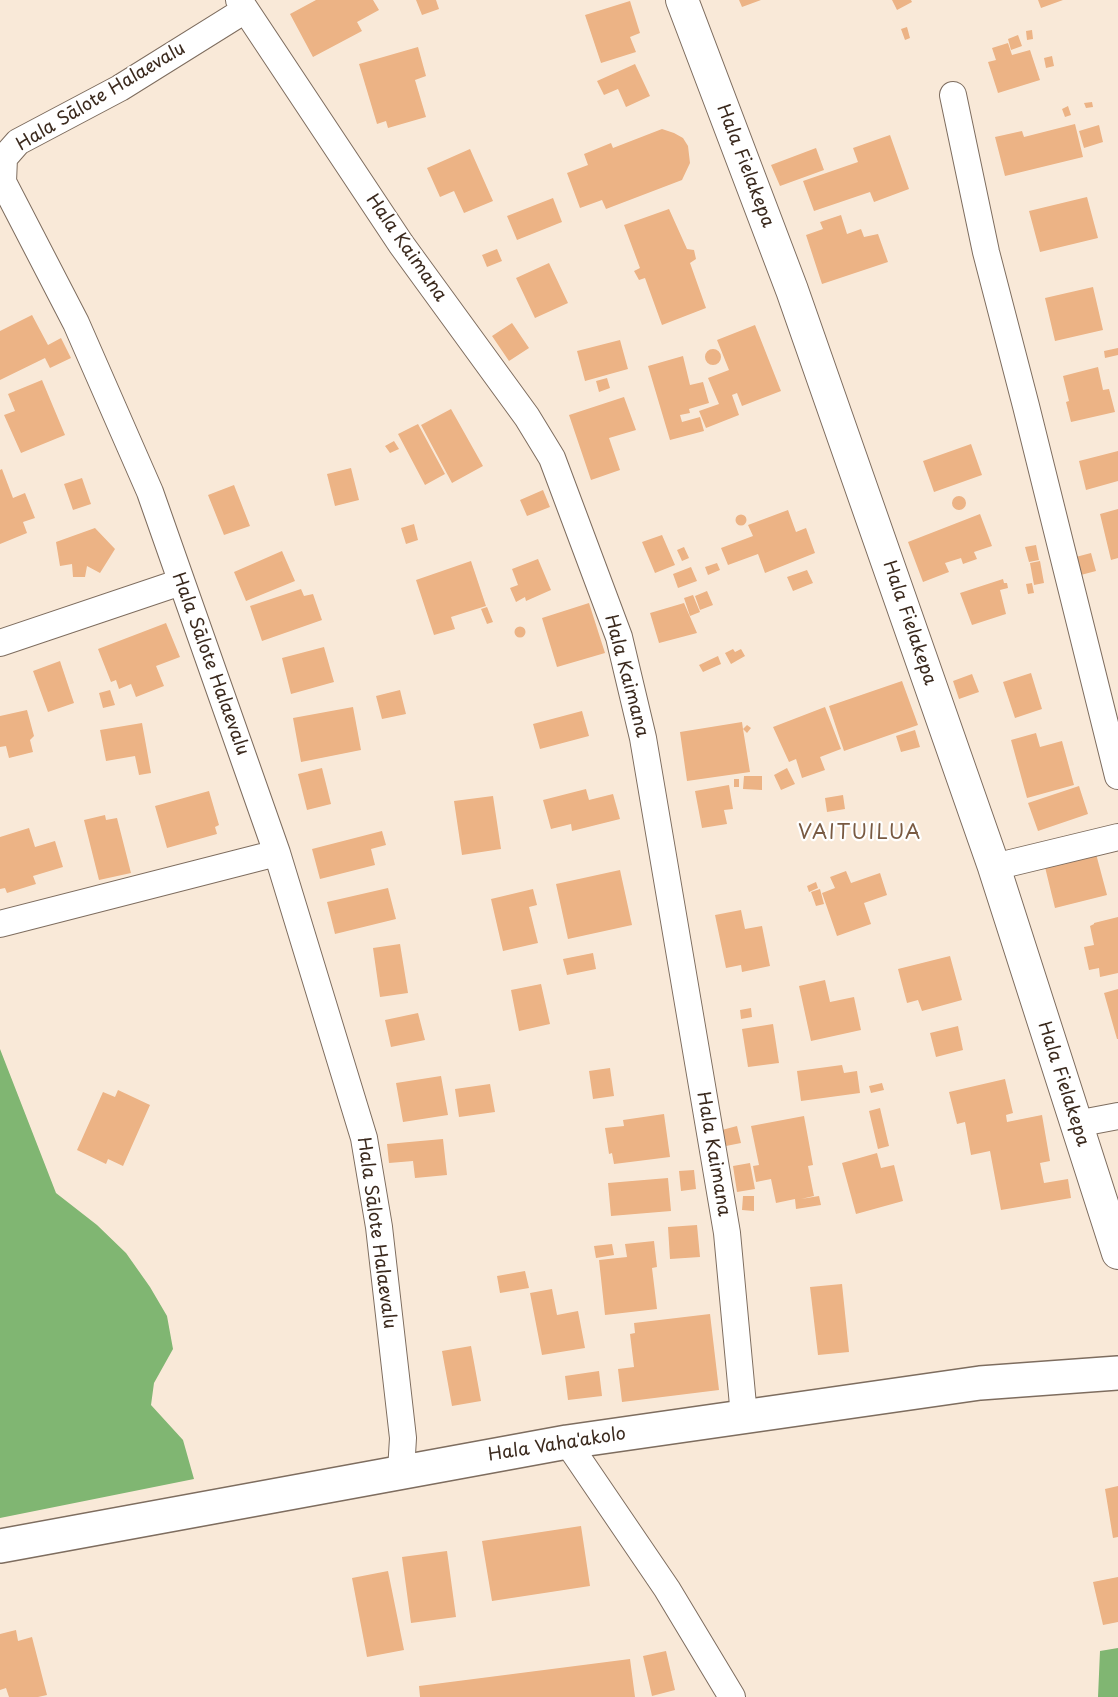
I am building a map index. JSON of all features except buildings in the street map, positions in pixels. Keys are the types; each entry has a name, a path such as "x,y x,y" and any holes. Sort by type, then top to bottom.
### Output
{"main road":[{"name":"Hala Vaha'akolo","path":"0,1546 401,1471 567,1443 980,1383 1118,1373"}],"street":[{"name":"Hala Fielakepa","path":"682,0 792,290 994,867 1118,1253"},
{"name":"Hala Sālote Halaevalu","path":"242,5 120,88 18,142 4,158 3,182 76,323 150,492 278,853 364,1138 379,1227 403,1438 401,1471"},
{"name":"Hala Kaimana","path":"242,5 401,243 528,417 552,458 619,637 643,738 727,1233 744,1416"},
{"path":"953,95 986,252 1118,776"},
{"path":"0,643 181,582"},
{"path":"994,867 1118,837"},
{"path":"0,924 278,853"},
{"path":"1076,1124 1118,1116"},
{"path":"567,1443 667,1589 732,1697"}],"green space":[{"path":"0,1049 56,1193 97,1225 126,1253 167,1316 173,1349 154,1383 151,1405 183,1440 194,1479 0,1518"},
{"path":"1118,1648 1118,1697 1098,1697 1100,1651"}],"district":[{"name":"VAITUILUA","path":"860,833"}]}
